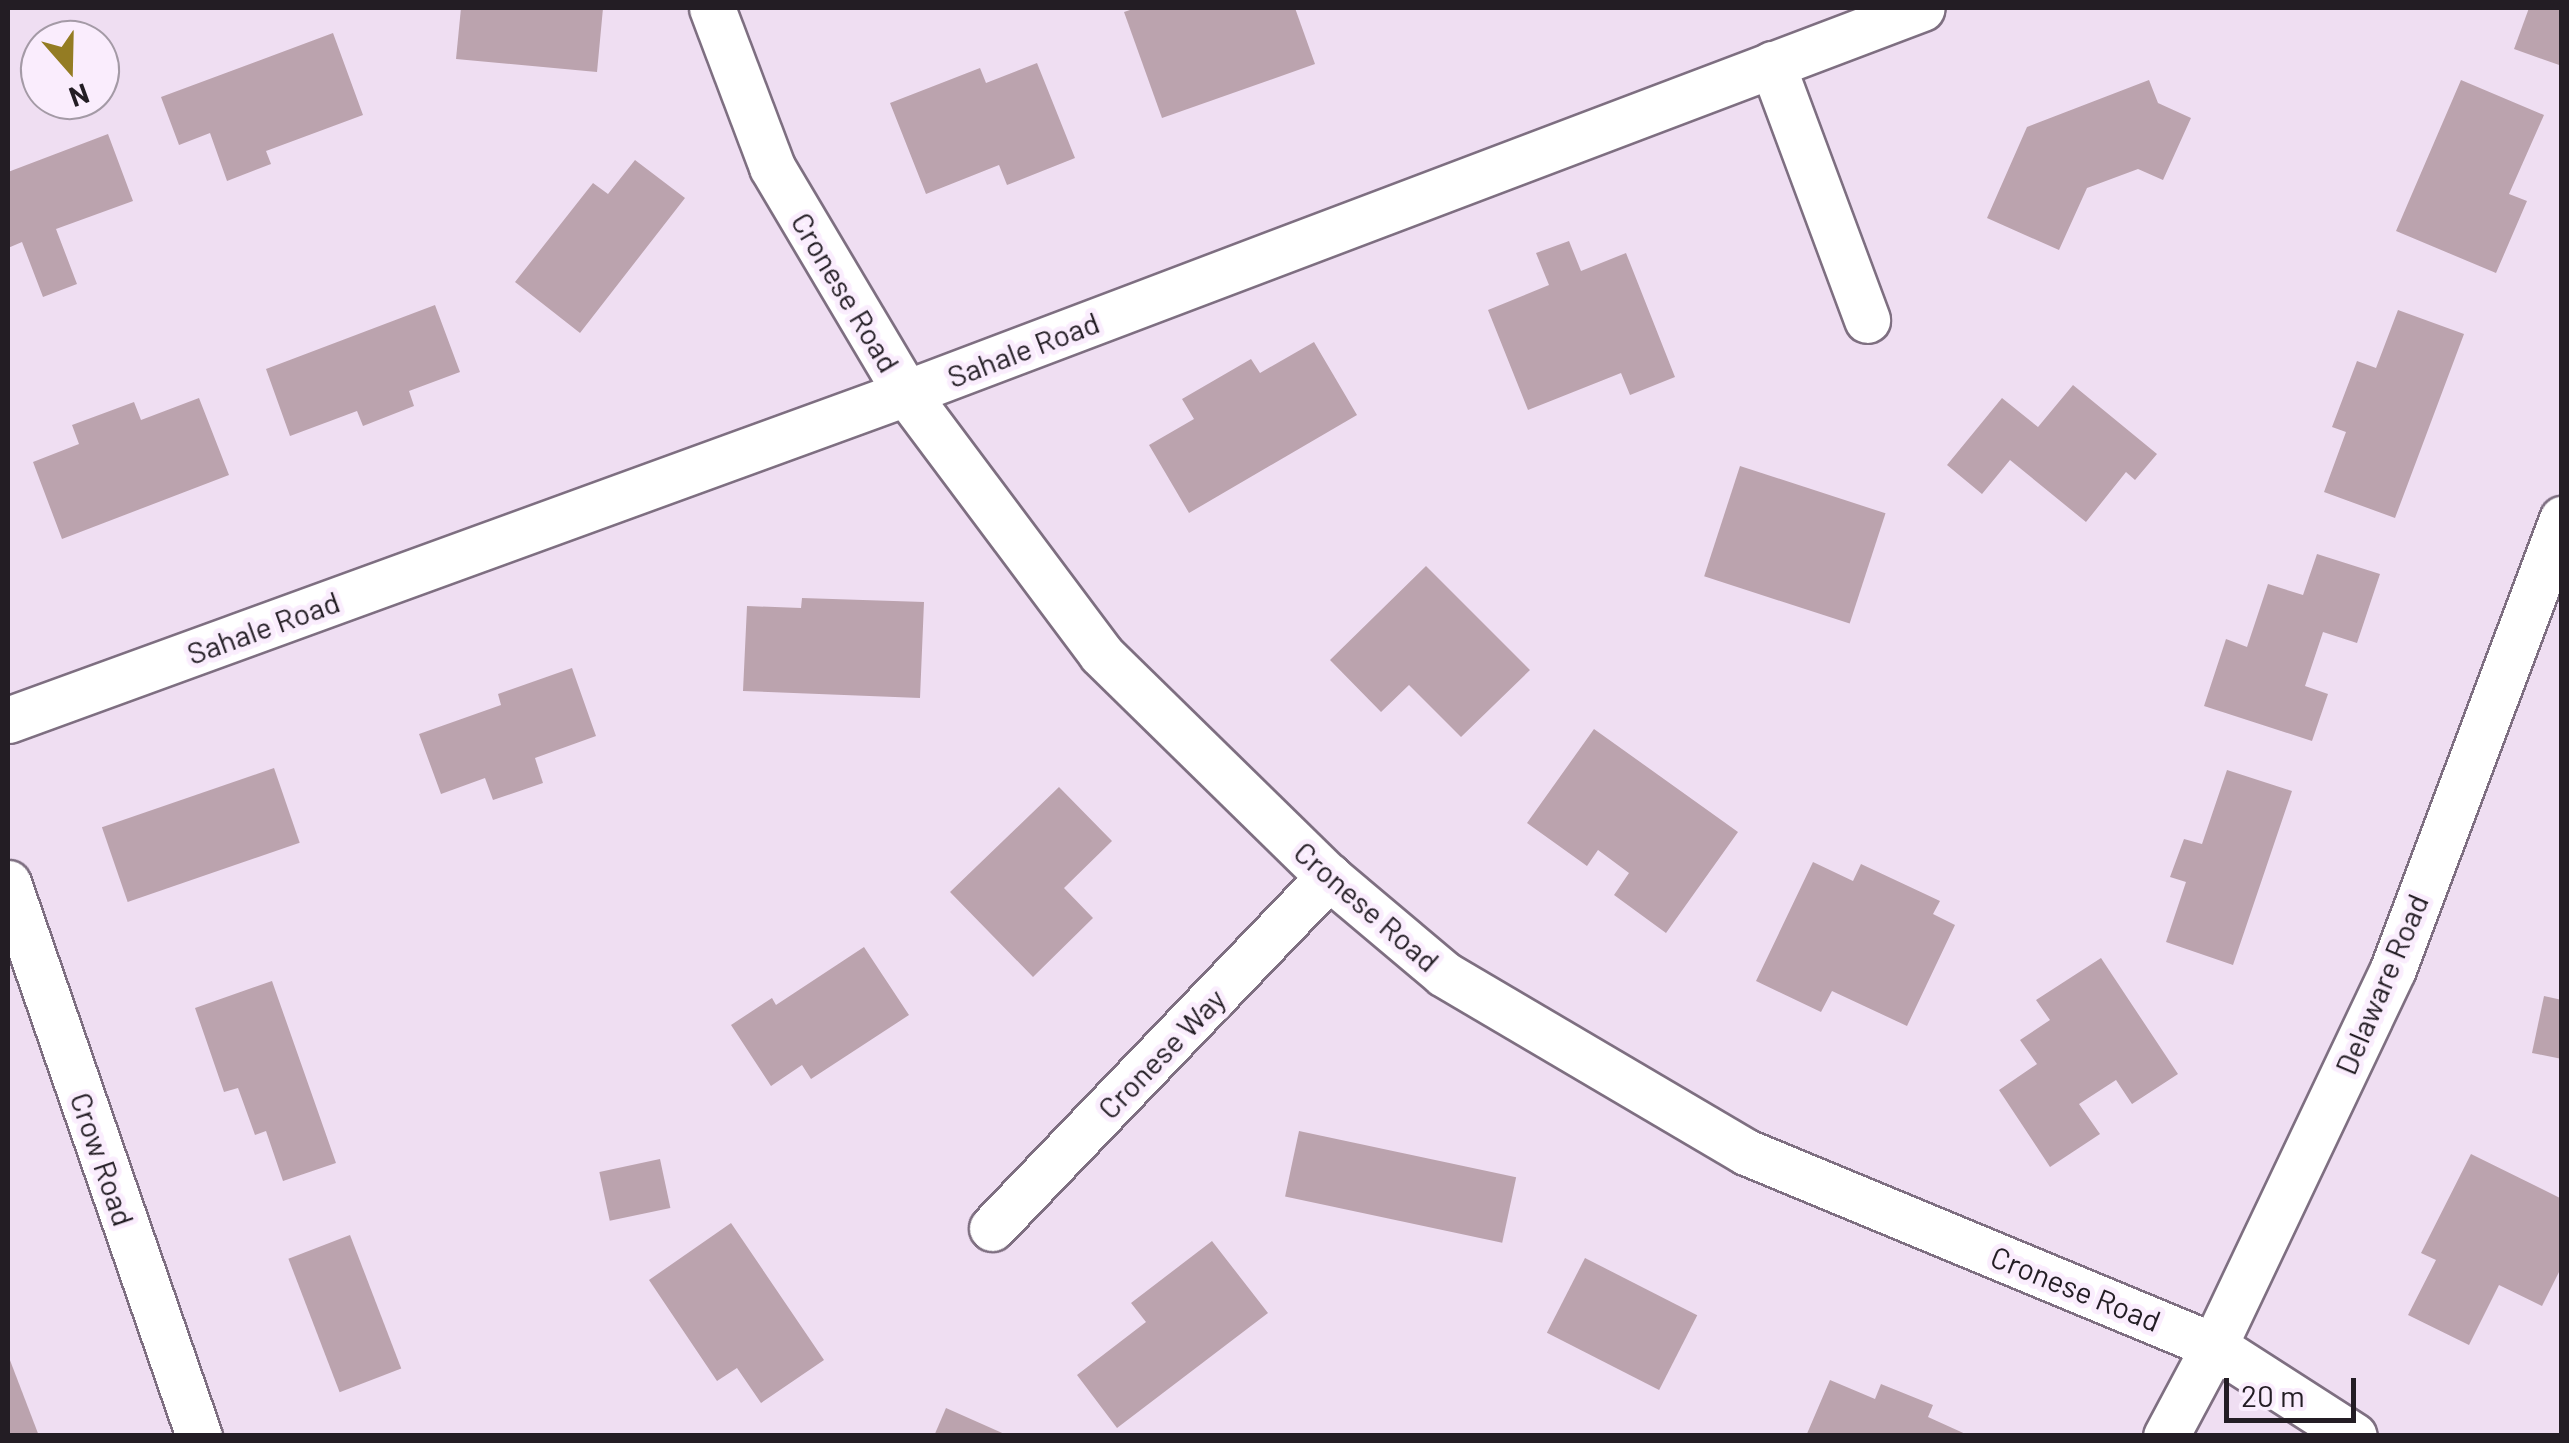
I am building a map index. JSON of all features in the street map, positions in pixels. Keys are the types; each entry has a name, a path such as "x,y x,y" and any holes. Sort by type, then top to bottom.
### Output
{"street":[{"name":"Cronese Road","path":"712,8 772,167 906,393 1101,654 1329,877 1444,974 1746,1152 2214,1346 2354,1436"},
{"name":"Sahale Road","path":"8,720 906,393 1922,8"},
{"path":"1772,64 1866,320"},
{"name":"Delaware Road","path":"2166,1436 2214,1346 2393,969 2562,518"},
{"name":"Cronese Way","path":"992,1228 1329,877"},
{"name":"Crow Road","path":"8,883 199,1436"}],"building":[{"path":"461,8 603,8 597,72 456,59"},
{"path":"1136,8 1295,8 1315,64 1162,118 1124,12"},
{"path":"2529,8 2562,8 2562,66 2514,49"},
{"path":"333,33 363,115 266,151 271,164 227,181 210,133 179,145 161,97"},
{"path":"1037,63 1075,158 1007,185 999,165 926,194 890,103 980,68 986,83"},
{"path":"2149,80 2158,103 2191,118 2163,180 2138,169 2087,188 2059,250 1987,218 2027,127"},
{"path":"2461,80 2544,115 2509,194 2527,201 2496,273 2396,231"},
{"path":"108,134 133,201 56,229 77,284 43,297 22,242 8,248 8,172"},
{"path":"635,160 685,198 580,333 515,282 593,183 608,194"},
{"path":"1569,241 1581,271 1626,253 1675,377 1630,395 1621,373 1528,410 1488,310 1549,285 1536,253"},
{"path":"435,305 460,372 409,391 414,406 363,426 357,411 290,436 266,369"},
{"path":"2398,310 2464,334 2395,518 2324,492 2346,432 2332,427 2357,361 2376,368"},
{"path":"1314,342 1357,415 1189,513 1149,445 1194,419 1182,399 1251,359 1260,373"},
{"path":"2073,385 2157,454 2135,480 2126,472 2086,522 2010,460 1982,494 1947,465 2002,398 2038,427"},
{"path":"199,398 229,475 62,539 33,462 79,444 72,425 134,402 141,420"},
{"path":"1740,466 1886,513 1850,624 1704,576"},
{"path":"2317,554 2380,574 2357,643 2323,632 2305,686 2328,694 2312,741 2204,706 2226,639 2247,647 2268,584 2303,595"},
{"path":"1426,566 1530,670 1461,737 1409,685 1381,712 1330,660"},
{"path":"802,598 924,602 920,698 743,691 747,606 801,608"},
{"path":"572,668 596,736 535,758 543,783 493,800 485,778 441,794 419,734 501,705 498,694"},
{"path":"1594,729 1738,832 1666,933 1614,895 1629,873 1598,850 1587,866 1527,823"},
{"path":"274,768 300,843 128,902 102,827"},
{"path":"2227,770 2292,791 2233,965 2166,942 2186,882 2170,877 2184,839 2202,844"},
{"path":"1059,787 1112,841 1064,888 1093,918 1033,977 950,892"},
{"path":"1813,862 1853,881 1861,864 1940,901 1933,914 1955,925 1907,1026 1832,991 1821,1012 1756,981"},
{"path":"864,947 909,1015 811,1079 802,1065 771,1086 731,1025 772,998 776,1005"},
{"path":"2101,958 2178,1074 2132,1104 2116,1080 2079,1104 2100,1134 2050,1167 1999,1090 2037,1064 2020,1040 2050,1020 2036,1000"},
{"path":"272,981 336,1163 283,1181 266,1131 255,1135 238,1088 224,1092 195,1008"},
{"path":"2544,996 2562,1000 2562,1059 2532,1053"},
{"path":"1299,1131 1516,1177 1502,1243 1285,1197"},
{"path":"2471,1154 2562,1199 2562,1266 2542,1306 2499,1285 2469,1345 2408,1315 2436,1260 2421,1253"},
{"path":"660,1159 670,1208 610,1221 599,1172"},
{"path":"731,1223 824,1360 761,1403 737,1368 717,1381 649,1280"},
{"path":"350,1235 401,1369 340,1392 288,1259"},
{"path":"1212,1241 1268,1313 1117,1428 1077,1375 1146,1322 1131,1303"},
{"path":"1585,1258 1697,1315 1659,1390 1547,1333"},
{"path":"8,1355 39,1436 8,1436"},
{"path":"1830,1380 1875,1399 1881,1384 1933,1405 1928,1417 1970,1436 1806,1436"},
{"path":"946,1408 1009,1436 934,1436"}]}
